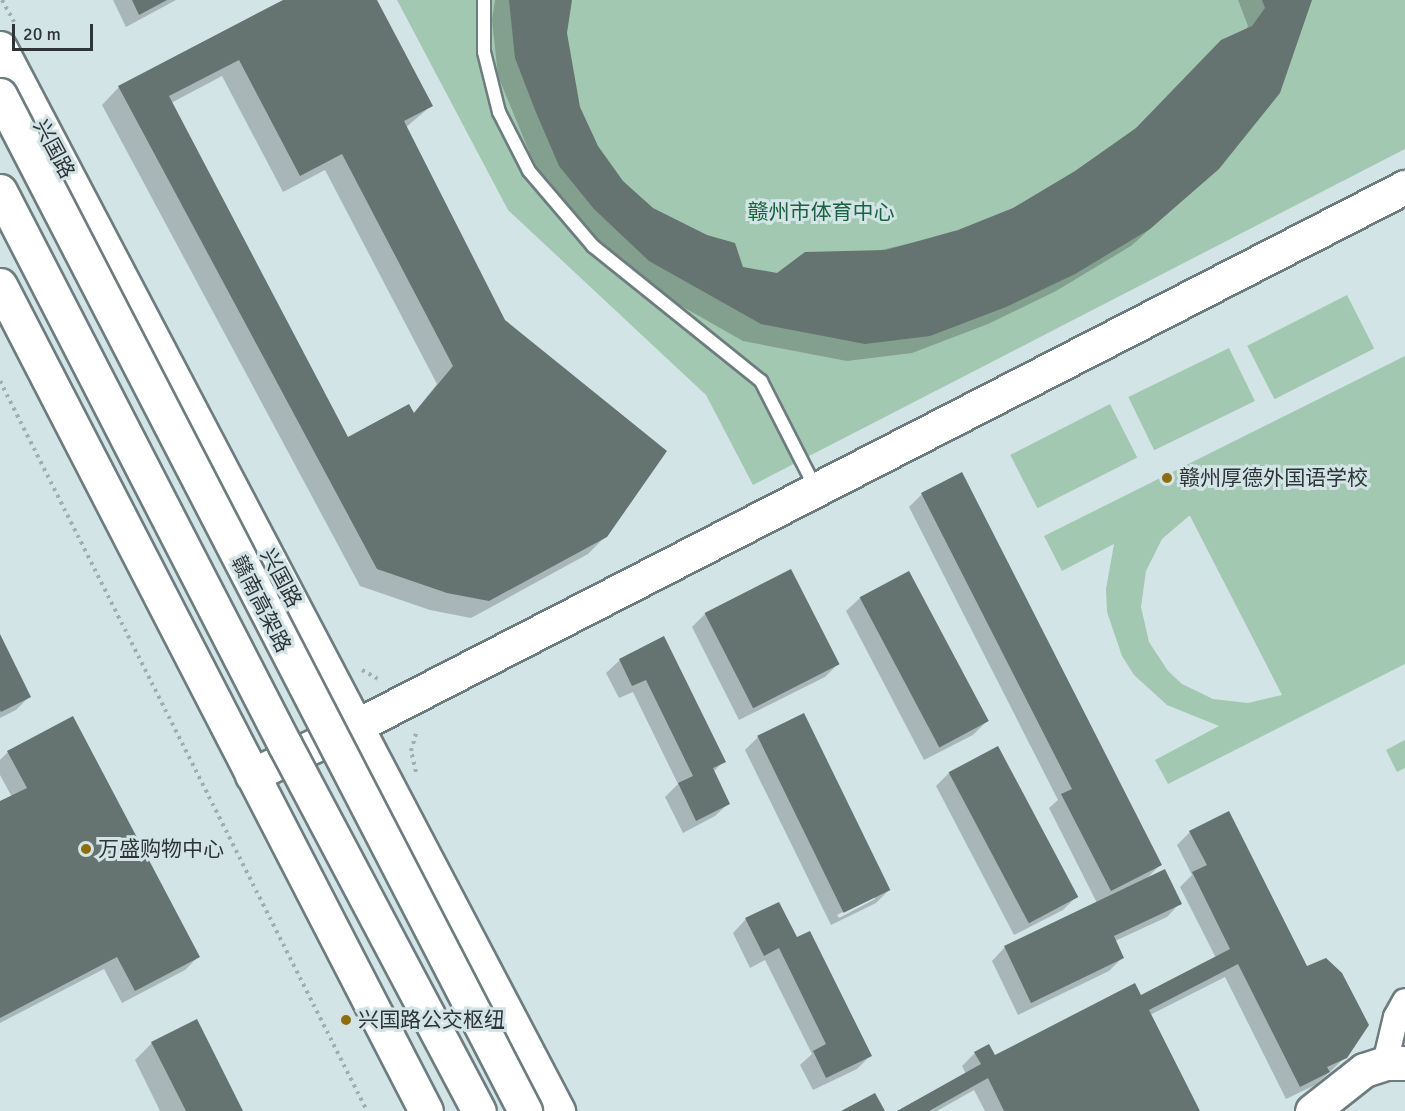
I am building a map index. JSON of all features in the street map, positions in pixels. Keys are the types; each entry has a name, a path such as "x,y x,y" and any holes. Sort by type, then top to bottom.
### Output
{"main road":[{"name":"兴国路","path":"9,40 358,725 558,1111"},
{"name":"赣南高架路","path":"0,95 325,730 525,1111"},
{"path":"252,775 358,725 816,488 1405,188"},
{"name":"赣南高架路","path":"0,191 285,745 479,1111"},
{"path":"0,285 426,1111"},
{"path":"1312,1111 1364,1070 1395,1063"}],"street":[{"path":"1395,1063 1396,1017 1405,1001"}],"lane":[{"path":"484,0 484,52 499,112 529,171 593,246 761,381 816,488"}],"path":[{"path":"2,0 9,40"},
{"path":"0,381 367,1111"},
{"path":"357,663 375,679 382,679"},
{"path":"417,776 411,751 416,731 423,724"}],"green space":[{"name":"赣州市体育中心","path":"397,0 1405,0 1405,149 753,485 706,395 508,210"},
{"path":"1347,295 1374,348 1274,399 1247,346"},
{"path":"1229,348 1255,401 1154,450 1128,397"},
{"path":"1405,356 1405,664 1168,784 1155,760 1219,726 1167,705 1134,675 1122,656 1107,612 1106,589 1114,544 1062,571 1044,536","holes":["1190,516 1282,695 1248,703 1213,699 1182,684 1168,671 1149,642 1141,607 1146,571 1162,539"]},
{"path":"1110,404 1137,457 1037,508 1010,455"},
{"path":"1405,740 1405,768 1397,772 1386,750"}],"building":[{"path":"132,0 167,0 139,15"},
{"path":"283,0 377,0 433,106 404,121 505,320 667,451 607,537 489,601 447,593 377,569 118,86","holes":["239,60 300,176 342,154 453,366 414,413 409,404 348,437 169,96"]},
{"path":"509,0 572,0 567,33 580,107 598,146 623,181 653,208 707,235 735,243 743,267 777,273 805,252 886,250 958,230 1013,208 1075,171 1136,128 1221,40 1252,26 1265,8 1262,0 1312,0 1280,93 1219,169 1150,229 1075,274 1006,307 930,336 865,344 761,324 649,261 594,209 559,166 535,110 515,58"},
{"path":"962,472 1162,865 1111,891 1061,794 1072,789 921,493"},
{"path":"791,569 840,664 753,708 705,613"},
{"path":"909,571 989,721 939,747 860,597"},
{"path":"0,634 31,697 1,712 0,710"},
{"path":"664,636 726,762 713,768 730,804 696,821 678,783 693,776 646,680 632,686 619,659"},
{"path":"804,713 890,890 844,913 757,736"},
{"name":"万盛购物中心","path":"73,716 200,957 135,991 117,957 0,1018 0,801 27,788 7,751"},
{"path":"998,746 1078,897 1029,923 949,772"},
{"path":"1229,811 1307,966 1326,958 1342,973 1369,1025 1347,1058 1327,1067 1330,1072 1300,1087 1238,964 1149,1010 1200,1111 1004,1111 988,1078 929,1111 897,1111 981,1064 974,1052 989,1044 995,1055 1135,983 1141,995 1230,949 1192,872 1207,865 1189,831"},
{"path":"1165,869 1182,904 1114,936 1124,958 1031,1003 1004,946"},
{"path":"779,902 797,937 810,931 872,1056 826,1078 813,1051 826,1044 779,948 764,956 745,918"},
{"path":"197,1019 243,1111 186,1111 151,1042"},
{"path":"875,1093 885,1111 841,1111"}],"place":[{"name":"赣州厚德外国语学校","path":"1167,478"},
{"name":"万盛购物中心","path":"86,849"},
{"name":"兴国路公交枢纽","path":"346,1020"}]}
